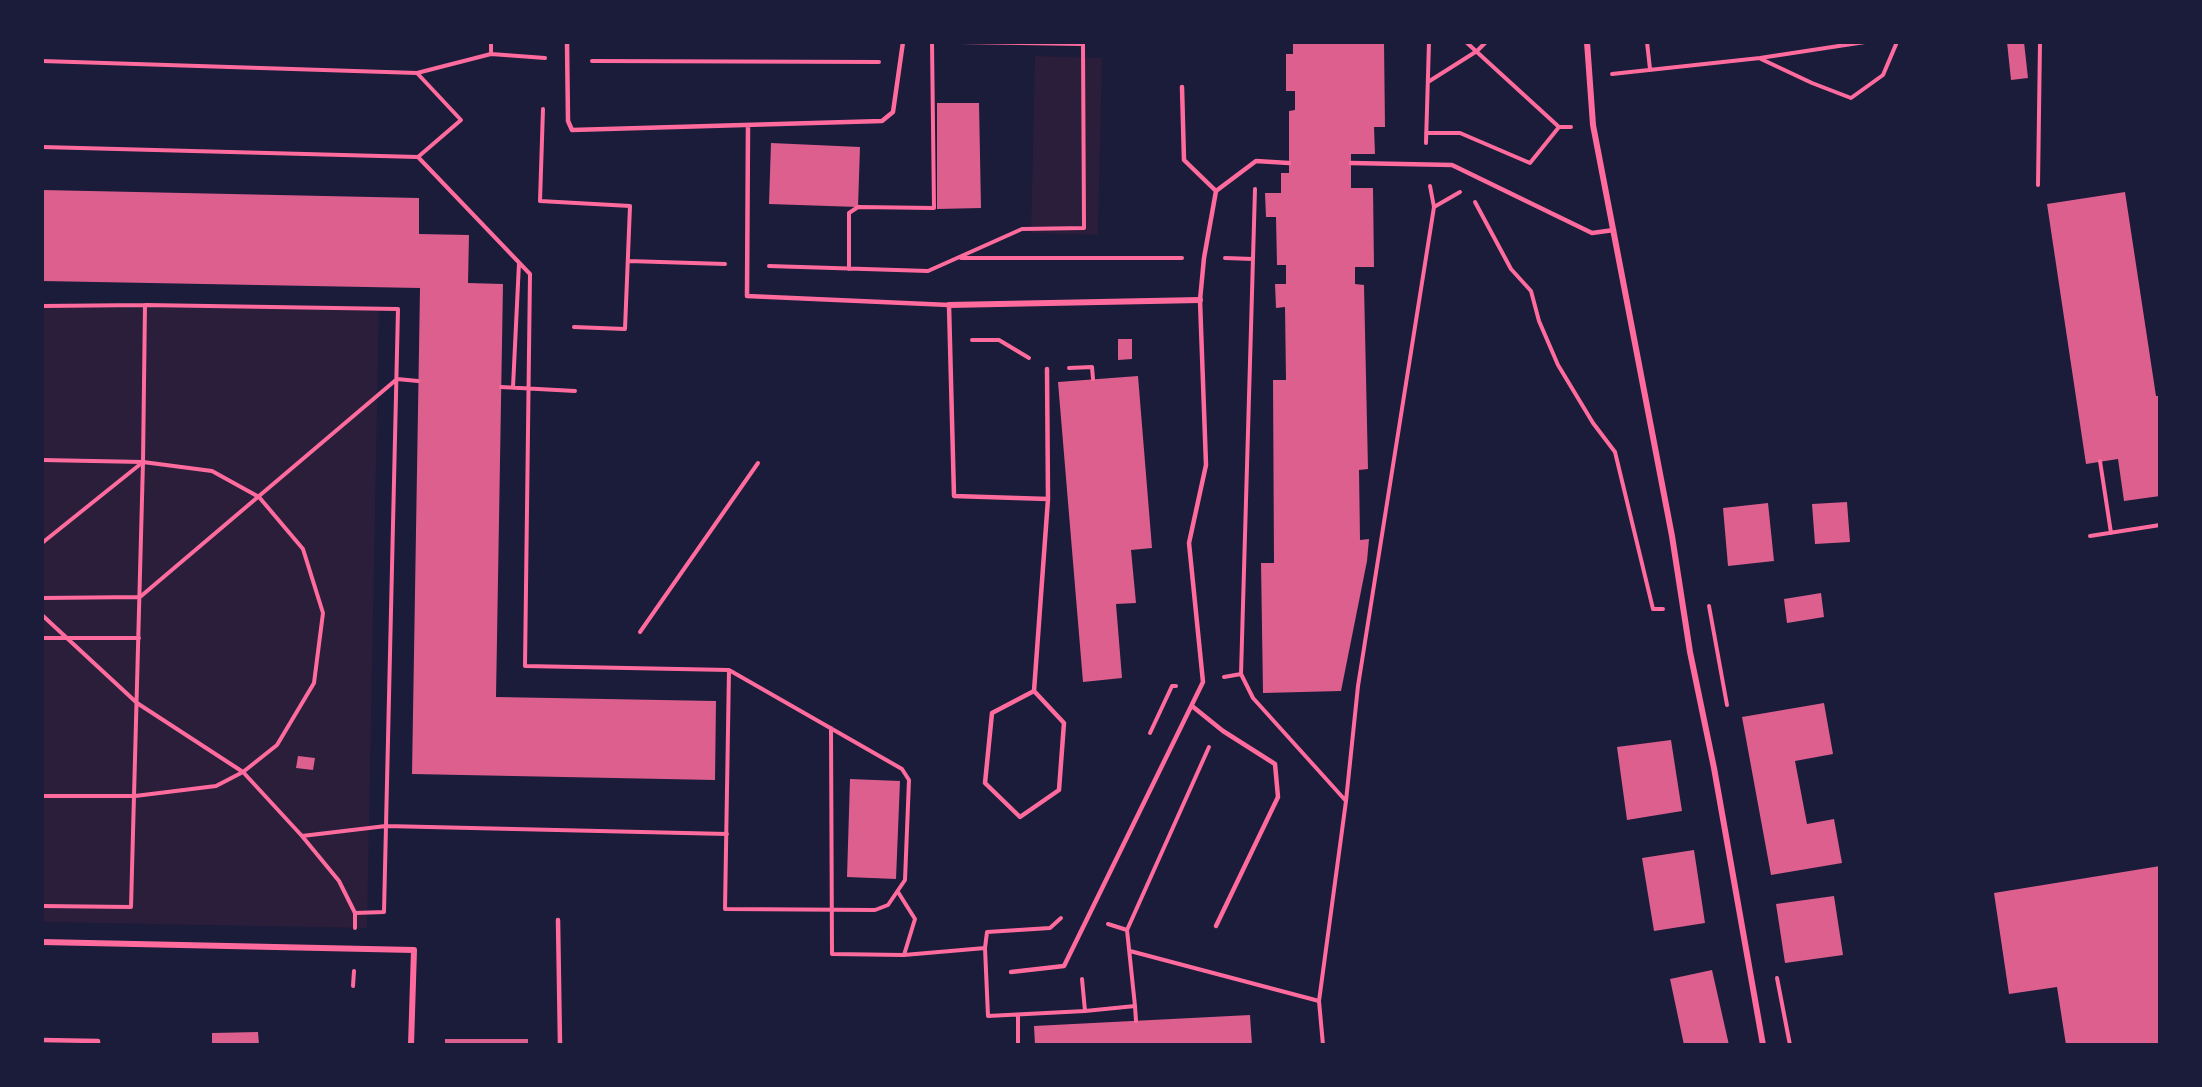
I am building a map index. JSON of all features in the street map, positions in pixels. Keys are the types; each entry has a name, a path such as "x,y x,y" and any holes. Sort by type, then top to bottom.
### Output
{"street":[{"path":"1587,42 1593,125 1672,536 1762,1045"},
{"path":"949,305 1200,300"},
{"path":"42,942 414,950 411,1045"}],"lane":[{"path":"567,42 568,121 572,130 882,121 893,112 903,42"},
{"path":"1182,87 1184,160 1216,191"},
{"path":"748,125 747,296 949,305 954,496 1048,499"},
{"path":"1011,972 1064,966 1203,682 1189,543 1206,465 1200,300 1204,258 1216,191 1256,161 1289,163"},
{"path":"1351,163 1452,165 1592,233 1614,230"},
{"path":"1034,691 992,713 985,783 1020,817 1059,790 1064,723 1034,691 1048,499 1047,369"},
{"path":"1192,706 1218,727 1275,764 1278,797 1216,926"},
{"path":"558,920 560,1045"},
{"path":"42,1040 98,1041 98,1045"}],"path":[{"path":"491,42 491,54"},
{"path":"849,269 849,213 858,207 934,208 932,42"},
{"path":"628,261 928,271 1022,229 1084,228 1083,44 959,42"},
{"path":"1323,1045 1319,1001 1346,801 1358,686 1434,207 1425,165 1428,42"},
{"path":"1466,42 1559,128"},
{"path":"1427,82 1477,51 1486,42"},
{"path":"1647,42 1650,69"},
{"path":"1613,84 1611,74 1760,58 1864,42"},
{"path":"1760,58 1812,83 1851,98 1883,75 1897,42"},
{"path":"2038,185 2040,42"},
{"path":"42,61 417,73 491,54 567,59"},
{"path":"544,70 545,58"},
{"path":"592,61 884,62"},
{"path":"42,147 418,157 460,120 417,73"},
{"path":"543,105 540,201 630,206 625,329 574,327"},
{"path":"1426,133 1460,132 1530,163 1559,128 1593,125"},
{"path":"418,157 530,274 525,666 729,670 902,769 909,780 905,880 888,905 875,910 725,909 729,670"},
{"path":"1434,207 1468,188"},
{"path":"1473,198 1511,269 1531,291 1539,321 1558,365 1593,423 1615,452 1653,609 1709,609"},
{"path":"957,258 1253,259"},
{"path":"513,387 519,263"},
{"path":"42,306 145,305 399,309 384,912 355,912 339,881 302,836 243,772 137,703 42,615"},
{"path":"42,906 131,907 145,305"},
{"path":"977,339 999,340"},
{"path":"42,598 140,597 397,379 418,381"},
{"path":"501,387 575,391"},
{"path":"42,460 143,462 212,471 259,497 303,549 322,613 314,683 277,745 243,772 216,786 135,796 42,796"},
{"path":"2100,461 2111,532"},
{"path":"42,543 143,462"},
{"path":"640,632 758,464"},
{"path":"2090,536 2160,525"},
{"path":"1707,598 1728,708"},
{"path":"42,638 139,638"},
{"path":"1242,674 1253,698 1346,801"},
{"path":"1136,1021 1127,930 1218,727"},
{"path":"831,728 832,954 904,955 979,948"},
{"path":"302,836 386,826 727,834"},
{"path":"898,892 915,919 904,955"},
{"path":"1103,934 1108,924 1127,930"},
{"path":"985,948 988,1016 1135,1006"},
{"path":"1130,951 1319,1001"},
{"path":"1777,975 1790,1045"},
{"path":"1082,976 1085,1011"},
{"path":"1018,1015 1018,1045"}],"shaded area":[{"path":"1035,56 1102,58 1098,235 1031,233"},
{"path":"42,306 379,307 367,928 42,922"}],"building":[{"path":"1293,42 1384,42 1385,127 1374,127 1375,154 1351,154 1351,188 1373,188 1374,267 1355,267 1355,284 1364,285 1368,469 1359,470 1360,540 1369,539 1367,561 1341,691 1263,693 1261,563 1274,563 1273,380 1286,380 1285,307 1276,308 1275,284 1286,284 1286,265 1277,265 1276,217 1266,217 1265,193 1281,193 1281,173 1289,173 1289,111 1295,110 1295,91 1286,91 1286,54 1293,54"},
{"path":"2007,42 2024,42 2028,78 2011,80"},
{"path":"937,103 979,103 981,208 937,209"},
{"path":"771,143 860,147 858,207 769,204"},
{"path":"42,190 419,198 419,234 469,235 468,283 503,284 496,697 716,701 715,780 412,774 420,288 42,281"},
{"path":"2125,192 2156,396 2160,396 2160,496 2124,501 2118,459 2086,464 2047,204"},
{"path":"1118,339 1132,339 1132,359 1118,360"},
{"path":"1138,376 1152,548 1131,550 1136,603 1116,604 1122,678 1083,682 1058,382"},
{"path":"1847,502 1850,542 1815,544 1812,504"},
{"path":"1768,503 1774,561 1728,566 1723,508"},
{"path":"1821,593 1824,617 1787,623 1784,599"},
{"path":"1824,703 1833,754 1795,761 1807,824 1834,819 1842,863 1771,875 1742,717"},
{"path":"1671,740 1682,811 1627,820 1617,747"},
{"path":"298,756 315,758 313,770 296,768"},
{"path":"850,779 900,781 896,879 847,877"},
{"path":"1694,850 1705,923 1654,931 1642,858"},
{"path":"2160,866 2160,1045 2066,1045 2057,987 2009,994 1994,893"},
{"path":"1834,896 1843,955 1785,963 1776,904"},
{"path":"1712,970 1729,1045 1684,1045 1670,979"},
{"path":"1250,1015 1252,1045 1035,1045 1034,1026"},
{"path":"258,1032 259,1045 212,1045 212,1033"},
{"path":"445,1039 528,1039 528,1045 445,1045"}]}
